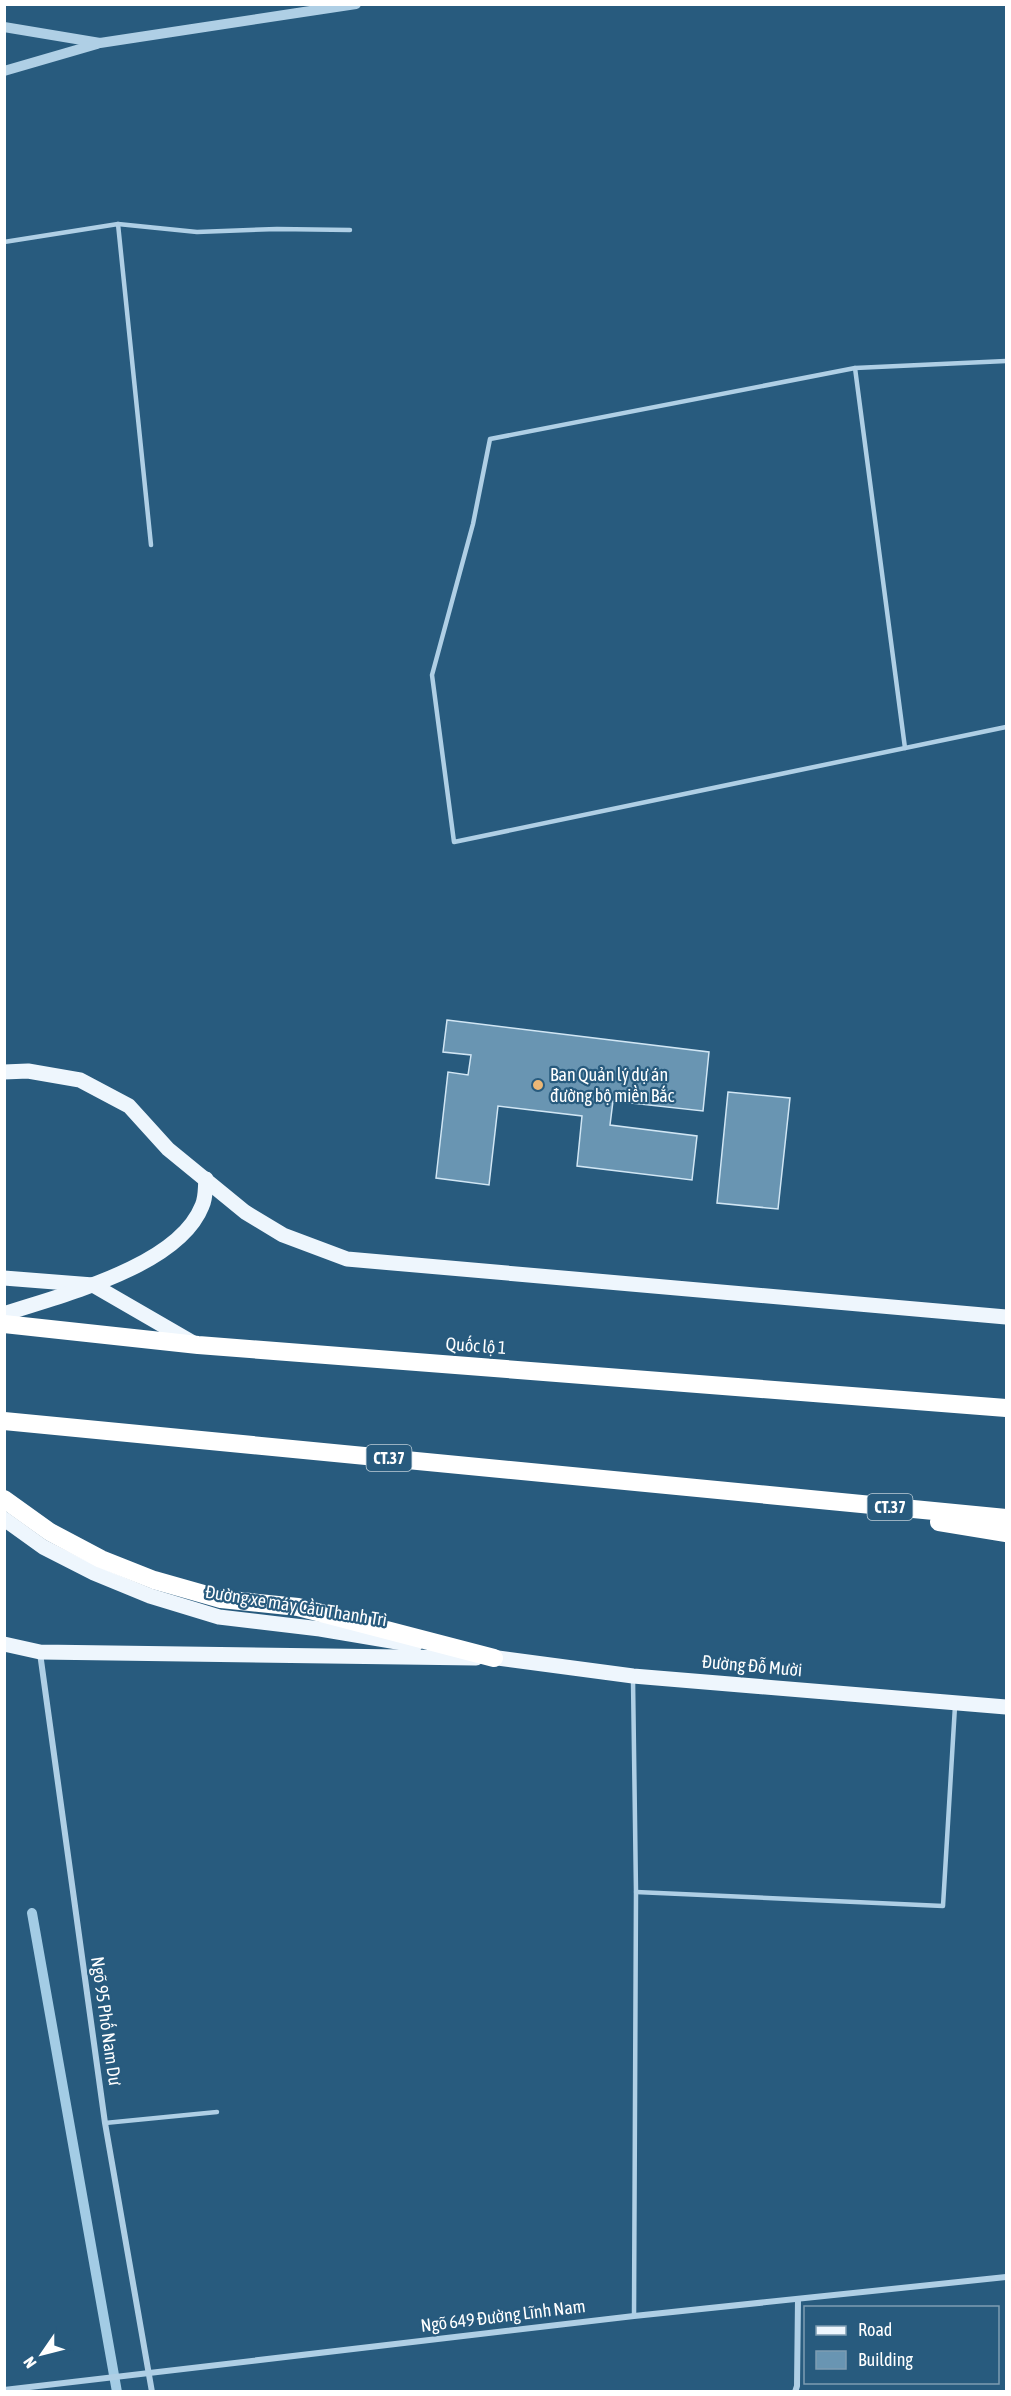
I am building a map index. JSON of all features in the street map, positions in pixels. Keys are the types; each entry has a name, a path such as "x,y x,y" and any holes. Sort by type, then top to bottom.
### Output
{"highway":[{"name":"Quốc lộ 1","path":"4,1324 198,1345 946,1403"},
{"path":"946,1403 1006,1400"},
{"path":"946,1403 1006,1408"},
{"name":"CT.37","path":"4,1420 1006,1518"},
{"path":"774,1495 1006,1533"},
{"path":"4,1499 50,1532 101,1559 154,1580 221,1599 298,1607 494,1658"}],"main road":[{"path":"4,1072 28,1071 80,1080 129,1106 168,1149 245,1212 284,1235 347,1259 1006,1317"},
{"path":"4,1314 93,1285 155,1256 178,1238 202,1208 206,1179"},
{"path":"4,1278 93,1285 198,1345"},
{"name":"Đường xe máy Cầu Thanh Trì","path":"4,1519 43,1547 94,1573 150,1596 219,1617 320,1629 494,1658"},
{"path":"4,1644 40,1652 494,1658"},
{"name":"Đường Đỗ Mười","path":"494,1658 633,1676 1006,1707"}],"street":[{"path":"4,71 100,44 356,4"},
{"path":"4,27 100,44"},
{"name":"Ngõ 95 Phố Nam Dư","path":"40,1652 105,2123 152,2391"},
{"name":"Ngõ 649 Đường Lĩnh Nam","path":"4,2390 634,2316 1006,2277"},
{"path":"795,2391 797,2386 798,2299"}],"lane":[{"path":"118,224 151,545"},
{"path":"4,243 118,224 197,232 277,229 350,230"},
{"path":"1006,361 855,369 490,439 473,524 432,675 454,842 1006,727"},
{"path":"855,369 905,748"},
{"path":"633,1676 636,1892 634,2316"},
{"path":"636,1892 943,1906 956,1702"},
{"path":"105,2123 217,2112"}],"building":[{"path":"447,1020 709,1052 703,1111 613,1101 610,1125 697,1136 692,1180 577,1166 582,1116 498,1106 489,1185 436,1178 448,1072 468,1075 471,1055 443,1052"},
{"path":"728,1092 790,1098 778,1209 717,1203"}],"waterway":[{"path":"32,1913 117,2392"}],"place":[{"name":"Ban Quản lý dự án đường bộ miền Bắc","path":"538,1085"}]}
